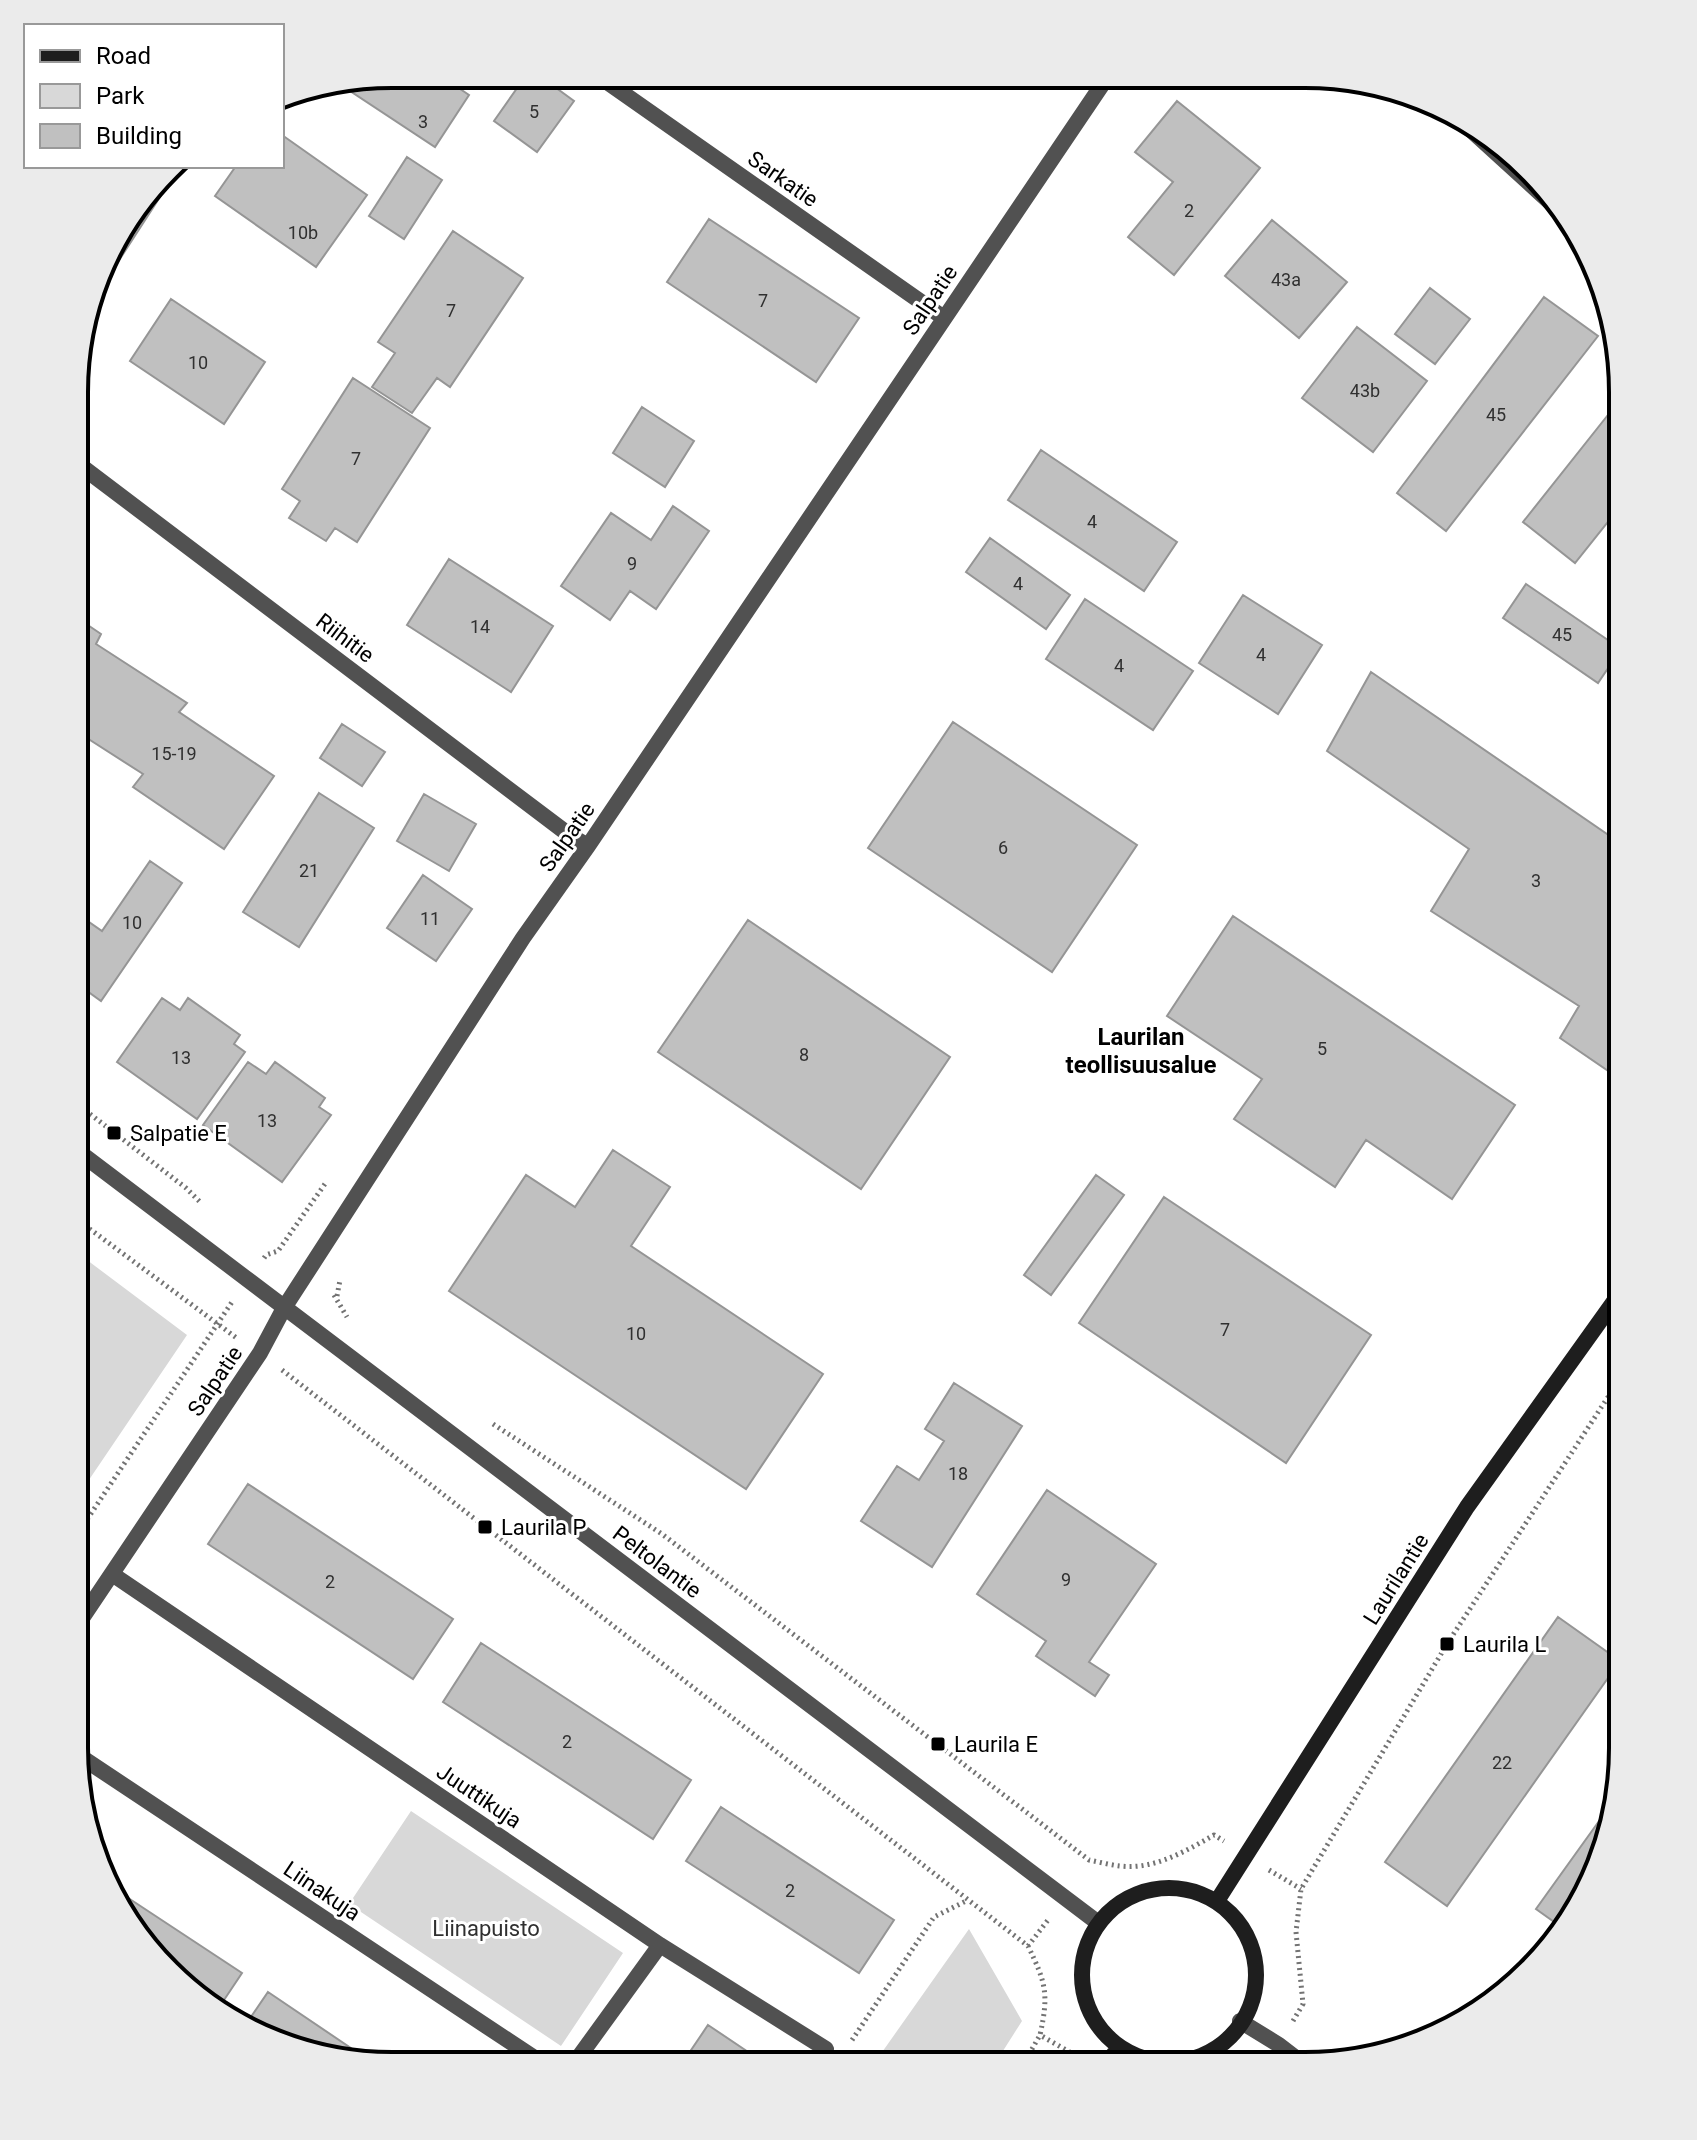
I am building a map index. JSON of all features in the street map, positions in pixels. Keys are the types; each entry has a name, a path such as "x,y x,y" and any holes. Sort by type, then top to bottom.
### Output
{"street":[{"name":"Sarkatie","path":"616,88 944,318"},
{"name":"Salpatie","path":"88,1609 260,1353 304,1276 523,938 1100,88"},
{"name":"Riihitie","path":"88,471 588,846"},
{"name":"Peltolantie","path":"88,1159 1097,1922"},
{"name":"Laurilantie","path":"1217,1901 1467,1507 1609,1309"},
{"name":"Juuttikuja","path":"112,1574 660,1945 826,2049"},
{"name":"Liinakuja","path":"89,1762 525,2052"},
{"path":"1129,2052 1101,2031 1087,2004 1082,1974 1089,1939 1097,1922 1136,1893 1166,1887 1189,1889 1217,1901 1241,1922 1254,1950 1257,1989 1236,2032 1213,2052"},
{"path":"582,2052 660,1945"},
{"path":"1240,2021 1288,2052"},
{"path":"1115,2052 1119,2047"}],"path":[{"path":"90,1114 186,1188 203,1206"},
{"path":"88,1228 216,1324 260,1353 1028,1946 1042,1975 1047,2005 1040,2035 1030,2052"},
{"path":"255,1248 266,1255"},
{"path":"278,1251 284,1263 337,1296 349,1321"},
{"path":"1279,2045 1303,2004 1296,1932 1301,1889 1447,1644 1609,1395"},
{"path":"483,1418 662,1534 1089,1860 1123,1866 1157,1862 1214,1835 1301,1889"},
{"path":"826,2049 846,2046 856,2035 934,1917 968,1900"},
{"path":"1040,2035 1069,2052"}],"green space":[{"path":"88,1261 187,1335 88,1481"},
{"name":"Liinapuisto","path":"411,1811 623,1953 561,2046 349,1904"},
{"path":"969,1929 1022,2021 1002,2052 882,2052"}],"building":[{"path":"459,88 469,95 435,147 350,91"},
{"path":"517,88 556,88 574,101 537,152 494,121"},
{"path":"1177,101 1260,168 1174,275 1128,237 1173,182 1135,152"},
{"path":"284,136 367,195 316,267 215,196 235,168 284,168"},
{"path":"407,157 442,180 404,239 369,216"},
{"path":"164,191 116,265 139,223"},
{"path":"709,219 859,318 816,382 667,282"},
{"path":"1272,220 1347,282 1299,338 1225,276"},
{"path":"453,231 523,278 450,387 437,378 412,413 372,387 395,353 378,342"},
{"path":"1430,288 1470,319 1435,364 1395,334"},
{"path":"1544,297 1598,336 1446,531 1397,493"},
{"path":"171,299 265,362 224,424 130,361"},
{"path":"1357,327 1427,381 1373,452 1302,398"},
{"path":"353,378 430,428 357,542 335,528 326,541 289,518 300,501 282,489"},
{"path":"642,407 694,441 665,487 613,453"},
{"path":"1609,414 1609,520 1575,563 1523,522"},
{"path":"1041,450 1177,542 1144,591 1008,500"},
{"path":"673,506 709,531 656,609 630,591 610,620 561,586 611,513 651,540"},
{"path":"990,538 1070,595 1046,629 966,572"},
{"path":"449,559 553,626 511,692 407,625"},
{"path":"1526,584 1609,641 1609,667 1598,683 1503,618"},
{"path":"1243,595 1322,645 1278,714 1199,663"},
{"path":"1085,599 1193,671 1153,730 1046,659"},
{"path":"88,625 101,634 96,644 187,703 179,712 274,776 224,849 133,787 143,774 88,739"},
{"path":"1371,672 1609,835 1609,1071 1560,1038 1579,1006 1431,911 1469,849 1327,751"},
{"path":"953,722 1137,845 1052,972 868,848"},
{"path":"342,724 385,752 362,786 320,758"},
{"path":"319,793 374,828 299,947 243,912"},
{"path":"424,794 476,824 449,871 397,841"},
{"path":"150,861 182,883 101,1001 88,992 88,921 102,931"},
{"path":"423,875 472,909 436,961 387,928"},
{"path":"1233,916 1515,1105 1452,1199 1366,1140 1335,1187 1234,1119 1262,1079 1167,1016"},
{"path":"748,920 950,1057 861,1189 658,1052"},
{"path":"162,998 180,1010 188,998 240,1035 234,1044 245,1052 197,1119 117,1062"},
{"path":"248,1062 266,1074 275,1062 325,1098 319,1107 331,1115 282,1182 203,1125"},
{"path":"613,1150 670,1187 631,1246 823,1374 746,1489 449,1291 526,1175 575,1207"},
{"path":"1096,1175 1124,1195 1051,1295 1024,1275"},
{"path":"1164,1197 1371,1335 1286,1463 1079,1323"},
{"path":"954,1383 1022,1426 932,1567 861,1521 897,1466 919,1480 944,1441 925,1429"},
{"path":"248,1484 453,1619 413,1679 208,1544"},
{"path":"1047,1490 1156,1564 1089,1662 1109,1675 1095,1696 1036,1656 1046,1641 977,1594"},
{"path":"1558,1617 1609,1653 1609,1677 1447,1906 1385,1862"},
{"path":"481,1643 691,1780 653,1839 443,1702"},
{"path":"721,1807 894,1920 859,1973 686,1861"},
{"path":"1601,1819 1586,1864 1558,1917 1554,1922 1536,1909"},
{"path":"128,1898 242,1973 223,2001 192,1977 163,1948"},
{"path":"268,1992 352,2049 313,2042 251,2017"},
{"path":"708,2025 748,2052 690,2052"}],"place":[{"name":"Salpatie E","path":"114,1133"},
{"name":"Laurila P","path":"485,1527"},
{"name":"Laurila L","path":"1447,1644"},
{"name":"Laurila E","path":"938,1744"}],"district":[{"name":"Laurilan teollisuusalue","path":"1141,1051"}]}
